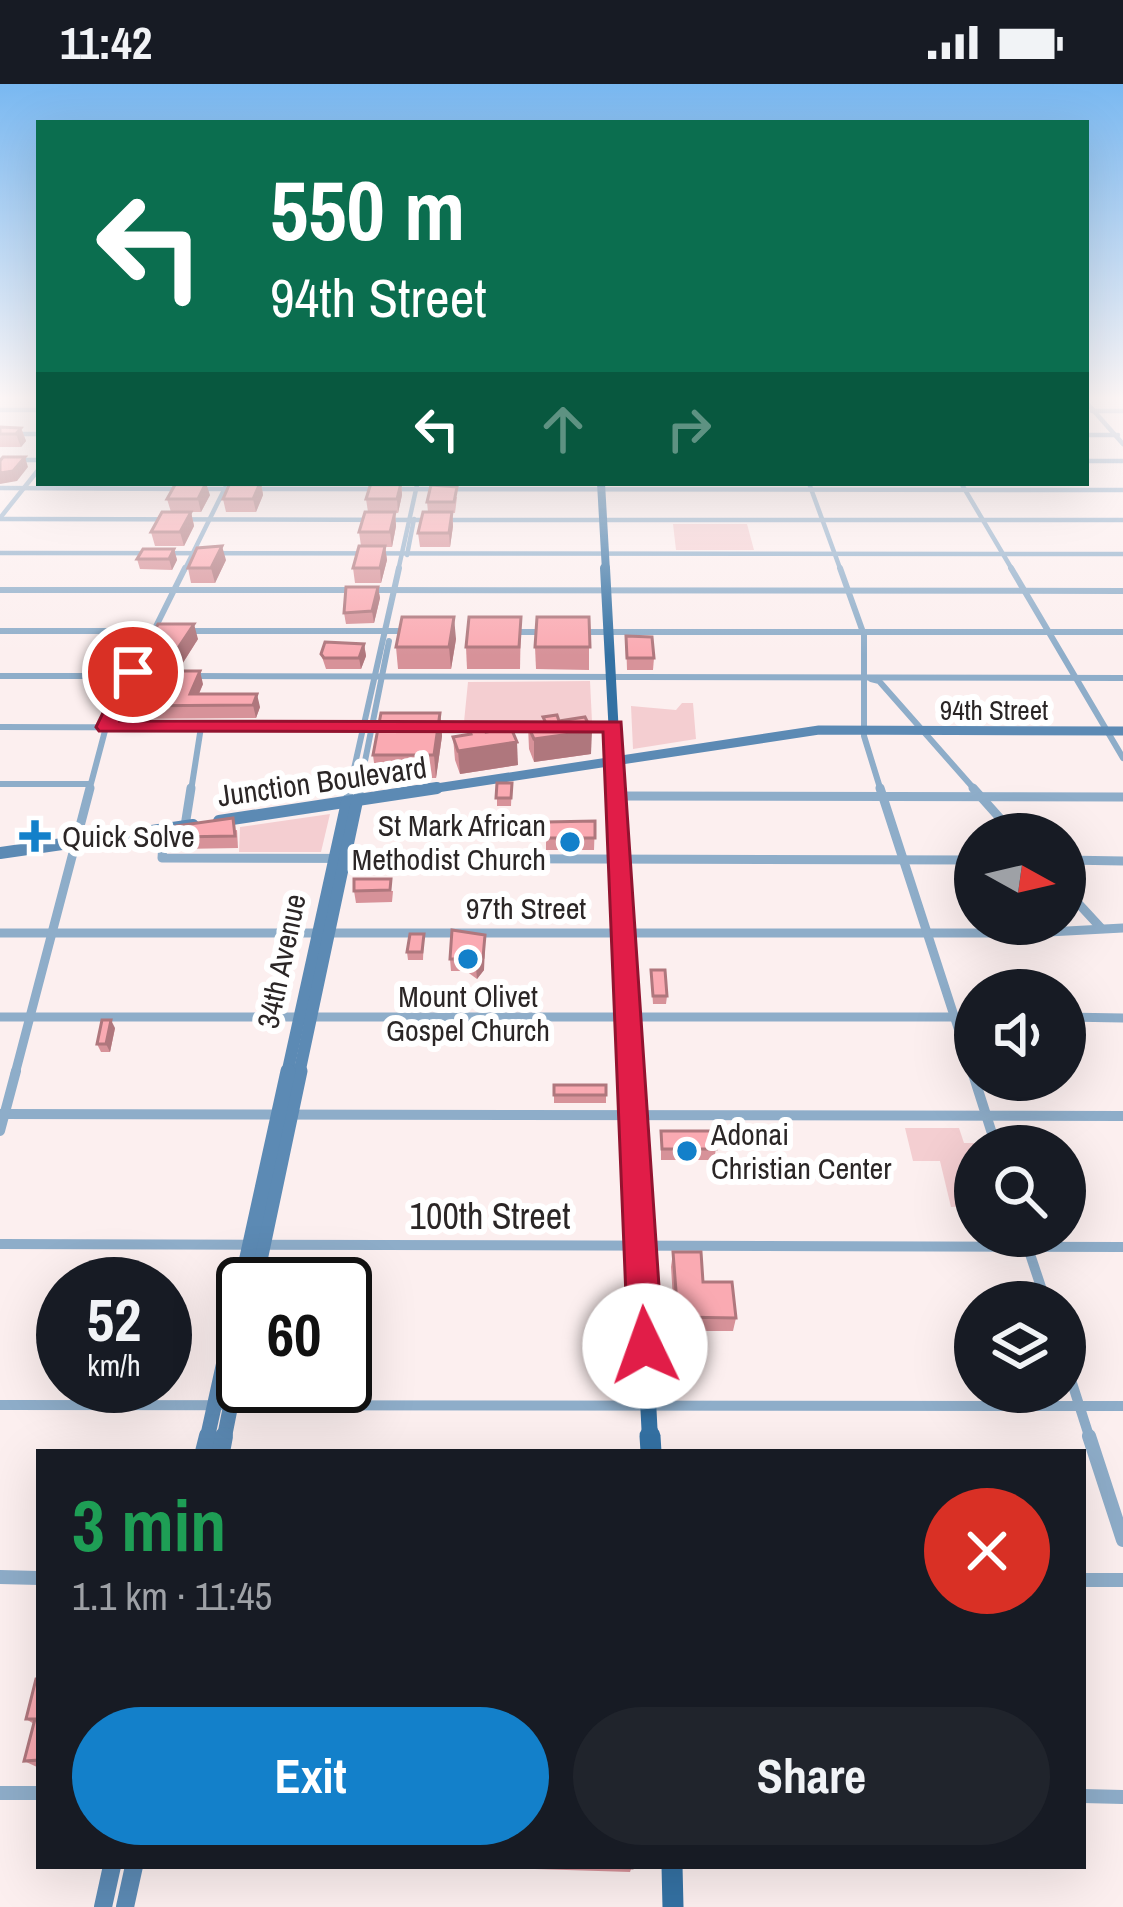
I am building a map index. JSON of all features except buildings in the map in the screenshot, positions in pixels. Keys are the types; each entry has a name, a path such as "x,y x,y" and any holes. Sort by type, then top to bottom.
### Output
{"main road":[{"path":"601,486 651,1449"},
{"name":"Junction Boulevard","path":"0,853 819,730 865,730"},
{"name":"94th Street","path":"865,730 1123,731"},
{"name":"34th Avenue","path":"254,1257 352,802"},
{"name":"34th Avenue","path":"256,1246 256,1257"},
{"name":"34th Avenue","path":"205,1449 219,1413"},
{"name":"34th Avenue","path":"221,1449 222,1413"},
{"path":"103,1907 111,1869"},
{"path":"125,1907 133,1869"},
{"path":"672,1869 673,1907"}],"street":[{"path":"0,519 27,484"},
{"path":"0,1131 106,727 226,486"},
{"name":"34th Avenue","path":"352,802 419,486"},
{"path":"0,1017 954,1017 865,730 863,632 810,486"},
{"path":"0,488 963,486 1123,490"},
{"path":"963,486 1123,758"},
{"path":"0,519 1123,520"},
{"path":"0,553 1123,554"},
{"path":"0,590 1123,591"},
{"path":"0,631 425,632"},
{"path":"488,632 550,632"},
{"path":"572,632 1123,632"},
{"path":"0,676 160,676"},
{"path":"178,676 1123,678"},
{"path":"866,677 879,681 995,813"},
{"path":"573,727 613,726"},
{"path":"0,727 406,728"},
{"path":"185,826 201,727"},
{"path":"429,728 549,727"},
{"path":"0,784 89,784"},
{"path":"617,796 1123,797"},
{"path":"164,829 162,858 954,860"},
{"path":"1086,860 1123,860"},
{"path":"1086,912 1101,928"},
{"name":"97th Street","path":"0,933 1123,928"},
{"path":"1086,1018 1123,1018"},
{"path":"981,1101 989,1125"},
{"path":"2,1114 1123,1116"},
{"name":"100th Street","path":"0,1244 954,1242"},
{"name":"100th Street","path":"1086,1244 1123,1246"},
{"path":"0,1405 216,1405"},
{"path":"372,1405 954,1406"},
{"path":"1086,1406 1123,1406"},
{"path":"1082,1413 1123,1540"},
{"path":"0,1577 36,1578"},
{"path":"1086,1580 1123,1580"},
{"path":"0,1793 36,1793"},
{"path":"1086,1796 1123,1797"}],"shaded area":[{"path":"673,524 747,524 754,550 676,550"},
{"path":"590,681 592,722 464,722 468,682"},
{"path":"682,703 693,703 696,739 633,749 631,706 676,710"},
{"path":"330,814 321,852 239,852 240,827"},
{"path":"905,1128 954,1128 954,1207 940,1161 913,1161"}],"place":[{"name":"Quick Solve","path":"35,836"},
{"name":"St Mark African Methodist Church","path":"570,842"},
{"name":"Mount Olivet Gospel Church","path":"468,959"},
{"name":"Adonai Christian Center","path":"687,1151"}],"route":[{"path":"133,672 106,727 613,726 645,1346"}]}
